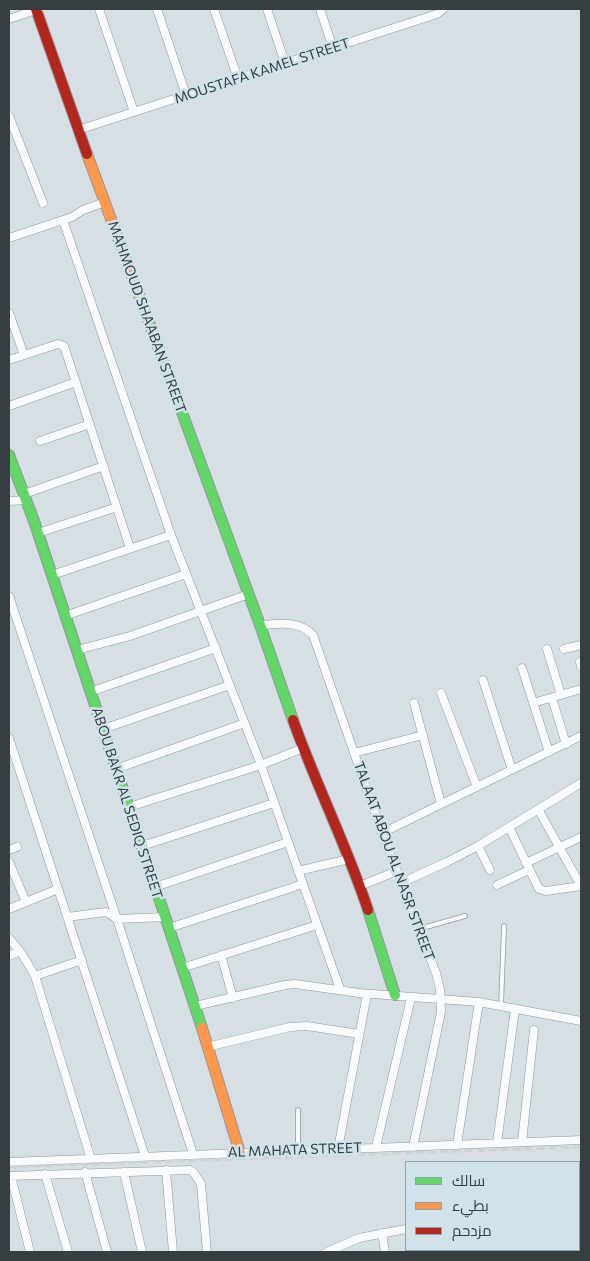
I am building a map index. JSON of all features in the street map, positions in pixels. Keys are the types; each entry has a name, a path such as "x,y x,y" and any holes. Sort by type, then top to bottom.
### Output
{"street":[{"path":"9,19 37,9"},
{"name":"MAHMOUD SHAABAN STREET","path":"37,9 78,130 249,594 303,748 360,886 395,995"},
{"path":"99,9 134,112"},
{"path":"157,9 186,95"},
{"path":"214,9 238,79"},
{"path":"267,9 285,63"},
{"path":"320,9 333,48"},
{"name":"MOUSTAFA KAMEL STREET","path":"78,130 437,14 444,9"},
{"path":"9,116 12,131 43,203"},
{"path":"9,238 72,217 83,210 105,202"},
{"path":"63,220 171,534 261,765 340,990"},
{"path":"9,313 24,355"},
{"path":"9,360 61,344 66,350 130,548"},
{"path":"9,406 76,382"},
{"path":"40,441 90,424"},
{"name":"ABOU BAKR AL SEDIQ STREET","path":"9,455 11,466 38,533 195,1006 240,1153"},
{"path":"9,501 25,497 104,466"},
{"path":"38,533 117,507"},
{"path":"52,575 171,534"},
{"path":"65,616 186,574"},
{"path":"76,650 130,636 249,594"},
{"path":"9,596 193,1154"},
{"name":"TALAAT ABOU AL NASR STREET","path":"260,625 299,624 307,628 313,635 382,833 436,972 442,999 439,1024 413,1146"},
{"path":"564,649 581,644"},
{"path":"90,692 216,648"},
{"path":"546,649 561,695"},
{"path":"522,668 549,752"},
{"path":"483,680 512,770"},
{"path":"103,729 230,685"},
{"path":"533,703 581,689"},
{"path":"441,693 477,787"},
{"path":"552,698 566,744"},
{"path":"414,703 441,804"},
{"path":"116,769 245,723"},
{"path":"354,753 423,735"},
{"path":"382,833 581,736"},
{"path":"9,738 145,1156"},
{"path":"129,807 261,765 303,748"},
{"path":"401,883 478,846 581,783"},
{"path":"142,846 274,803"},
{"path":"508,827 536,886 542,891 581,886 578,875 559,847 538,809"},
{"path":"497,885 559,847 581,837"},
{"path":"155,887 288,842"},
{"path":"478,846 490,870"},
{"path":"9,850 17,847"},
{"path":"298,871 349,859"},
{"path":"9,862 26,902"},
{"path":"360,886 396,871"},
{"path":"169,928 303,884"},
{"path":"9,909 58,889"},
{"path":"67,917 106,912 117,919 165,917"},
{"path":"182,968 318,925"},
{"path":"9,938 36,976 91,1159"},
{"path":"9,956 20,951"},
{"path":"221,955 233,998"},
{"path":"36,976 82,960"},
{"path":"195,1006 285,984 308,984 367,994 479,1002 581,1021"},
{"path":"338,1149 367,994"},
{"path":"376,1147 411,998"},
{"path":"457,1145 479,1002"},
{"path":"497,1143 515,1009"},
{"path":"207,1046 290,1027 308,1026 359,1034"},
{"path":"522,1142 534,1030"},
{"name":"AL MAHATA STREET","path":"9,1162 581,1140"},
{"path":"166,1170 173,1252"},
{"path":"30,1252 10,1176 190,1170 198,1178 200,1184 208,1252"},
{"path":"85,1172 107,1252"},
{"path":"124,1172 142,1252"},
{"path":"45,1174 68,1252"},
{"path":"327,1252 345,1248 359,1238 405,1229"},
{"path":"382,1233 385,1252"}],"lane":[{"path":"419,929 465,916"},
{"path":"501,1007 504,926"},
{"path":"298,1110 298,1151"}],"railway":[{"path":"9,1167 581,1147"}],"traffic: fast":[{"path":"139,295 293,720"},
{"path":"9,455 34,521 202,1028"},
{"path":"368,910 395,995"}],"traffic: slow":[{"path":"87,154 139,295"},
{"path":"202,1028 240,1153"}],"traffic: jam":[{"path":"36,9 87,154"},
{"path":"293,720 351,862 368,910"}]}
